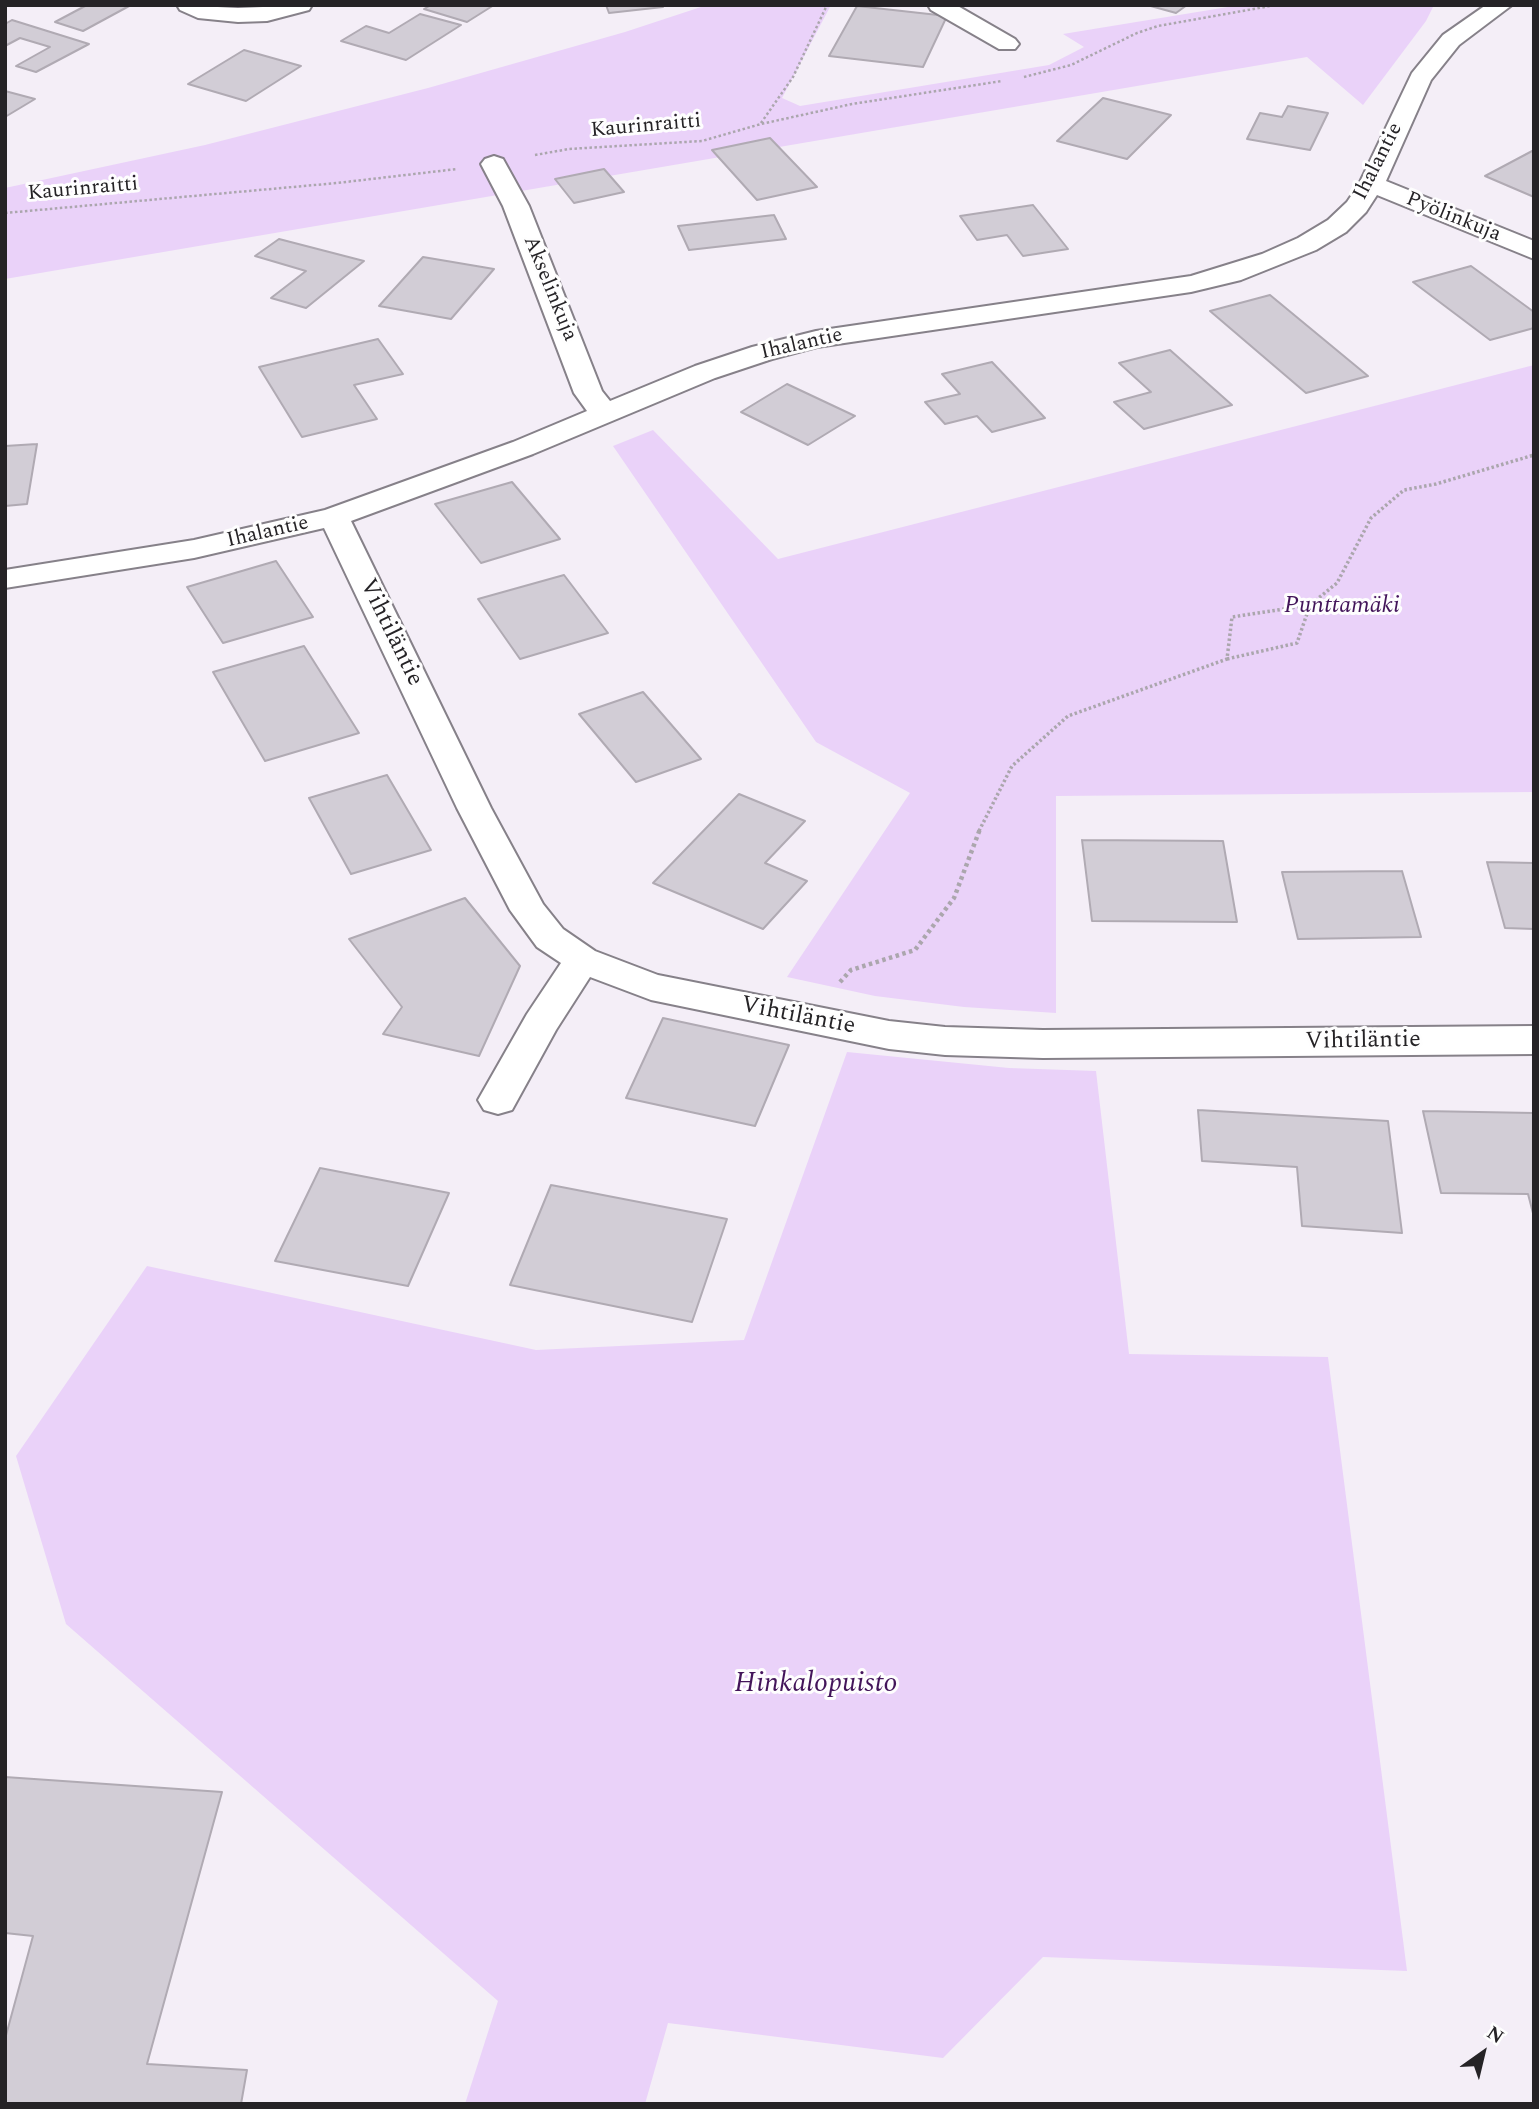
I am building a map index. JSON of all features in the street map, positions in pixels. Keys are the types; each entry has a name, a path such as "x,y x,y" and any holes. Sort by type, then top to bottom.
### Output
{"street":[{"path":"197,9 267,14 301,5"},
{"path":"939,5 1007,44"},
{"name":"Ihalantie","path":"5,579 194,549 334,517 523,448 705,372 762,353 816,340 1191,284 1231,274 1307,244 1337,226 1357,207 1372,184 1420,78 1451,40 1501,5"},
{"name":"Akselinkuja","path":"494,164 516,206 589,393 604,413"},
{"name":"Pyölinkuja","path":"1372,184 1534,251"},
{"name":"Vihtiläntie","path":"334,517 474,808 528,910 550,938 582,960 651,987 889,1035 999,1044 1534,1040"},
{"path":"498,1100 540,1024 582,960"}],"path":[{"path":"761,124 793,77 827,5"},
{"path":"1024,77 1071,65 1137,33 1158,26 1276,5"},
{"name":"Kaurinraitti","path":"5,214 351,182 494,164 569,149 702,141 761,124 852,104 1012,79"},
{"path":"1227,659 1233,617 1310,605 1337,583 1371,517 1404,491 1534,455"},
{"path":"805,1019 851,970 915,950 954,898 974,841 1012,766 1068,716 1227,659 1297,643 1310,605"}],"green space":[{"path":"707,5 831,5 782,98 800,106 1049,65 1084,47 1063,34 1240,5 1434,5 1426,21 1363,105 1307,57 5,279 5,188 205,145 428,88 625,32"},
{"name":"Punttamäki","path":"1534,365 1534,792 1056,796 1056,1013 964,1007 875,996 787,977 910,793 816,742 613,446 653,430 778,559"},
{"name":"Hinkalopuisto","path":"847,1052 1009,1068 1096,1071 1129,1354 1328,1357 1407,1971 1043,1957 943,2058 668,2023 645,2104 465,2104 498,2001 66,1624 16,1456 147,1266 536,1350 744,1340"}],"building":[{"path":"87,5 131,5 83,31 55,22"},
{"path":"431,5 494,5 467,22 424,9"},
{"path":"606,5 662,5 663,7 609,13"},
{"path":"1147,5 1187,5 1176,13"},
{"path":"857,6 947,16 923,67 829,56"},
{"path":"420,14 461,25 406,60 341,41 366,26 389,33"},
{"path":"12,20 89,44 36,72 16,66 50,47 20,38 5,46 5,24"},
{"path":"244,50 301,66 246,101 188,84"},
{"path":"5,91 35,99 5,117"},
{"path":"1103,98 1171,115 1127,159 1057,141"},
{"path":"1288,106 1328,113 1310,150 1247,139 1260,113 1282,117"},
{"path":"770,138 817,187 757,200 712,150"},
{"path":"1534,150 1534,197 1485,176"},
{"path":"604,169 624,192 574,203 555,179"},
{"path":"1033,205 1068,249 1023,256 1007,235 977,240 960,216"},
{"path":"774,215 786,239 689,250 678,226"},
{"path":"279,239 364,261 306,308 271,298 306,271 255,256"},
{"path":"423,257 494,269 451,319 379,306"},
{"path":"1471,266 1534,312 1534,328 1490,340 1413,282"},
{"path":"1270,295 1368,376 1306,393 1210,311"},
{"path":"378,339 403,374 354,385 377,419 302,437 259,367"},
{"path":"1170,350 1232,405 1144,429 1114,402 1151,392 1119,363"},
{"path":"992,362 1045,418 992,432 977,416 945,424 925,402 960,394 942,374"},
{"path":"787,384 855,416 808,445 741,412"},
{"path":"37,444 27,504 5,506 5,446"},
{"path":"512,482 560,539 481,563 435,504"},
{"path":"276,561 313,617 223,643 187,587"},
{"path":"564,575 608,633 520,659 478,599"},
{"path":"304,646 359,733 265,761 213,672"},
{"path":"643,692 701,759 636,782 579,714"},
{"path":"387,775 431,850 351,874 309,798"},
{"path":"739,794 805,821 765,863 807,881 763,929 653,883"},
{"path":"1082,840 1223,841 1237,922 1092,921"},
{"path":"1487,862 1534,863 1534,929 1505,928"},
{"path":"1402,871 1421,937 1298,939 1282,872"},
{"path":"465,898 520,966 479,1056 383,1034 402,1007 349,939"},
{"path":"663,1018 789,1045 755,1126 626,1098"},
{"path":"1198,1110 1388,1121 1402,1233 1302,1226 1297,1167 1202,1161"},
{"path":"1423,1111 1534,1113 1534,1217 1528,1194 1441,1193"},
{"path":"320,1168 449,1193 408,1286 275,1261"},
{"path":"551,1185 727,1219 692,1322 510,1285"},
{"path":"5,1777 222,1792 147,2064 247,2070 241,2104 5,2104 5,2039 33,1936 5,1933"}]}
